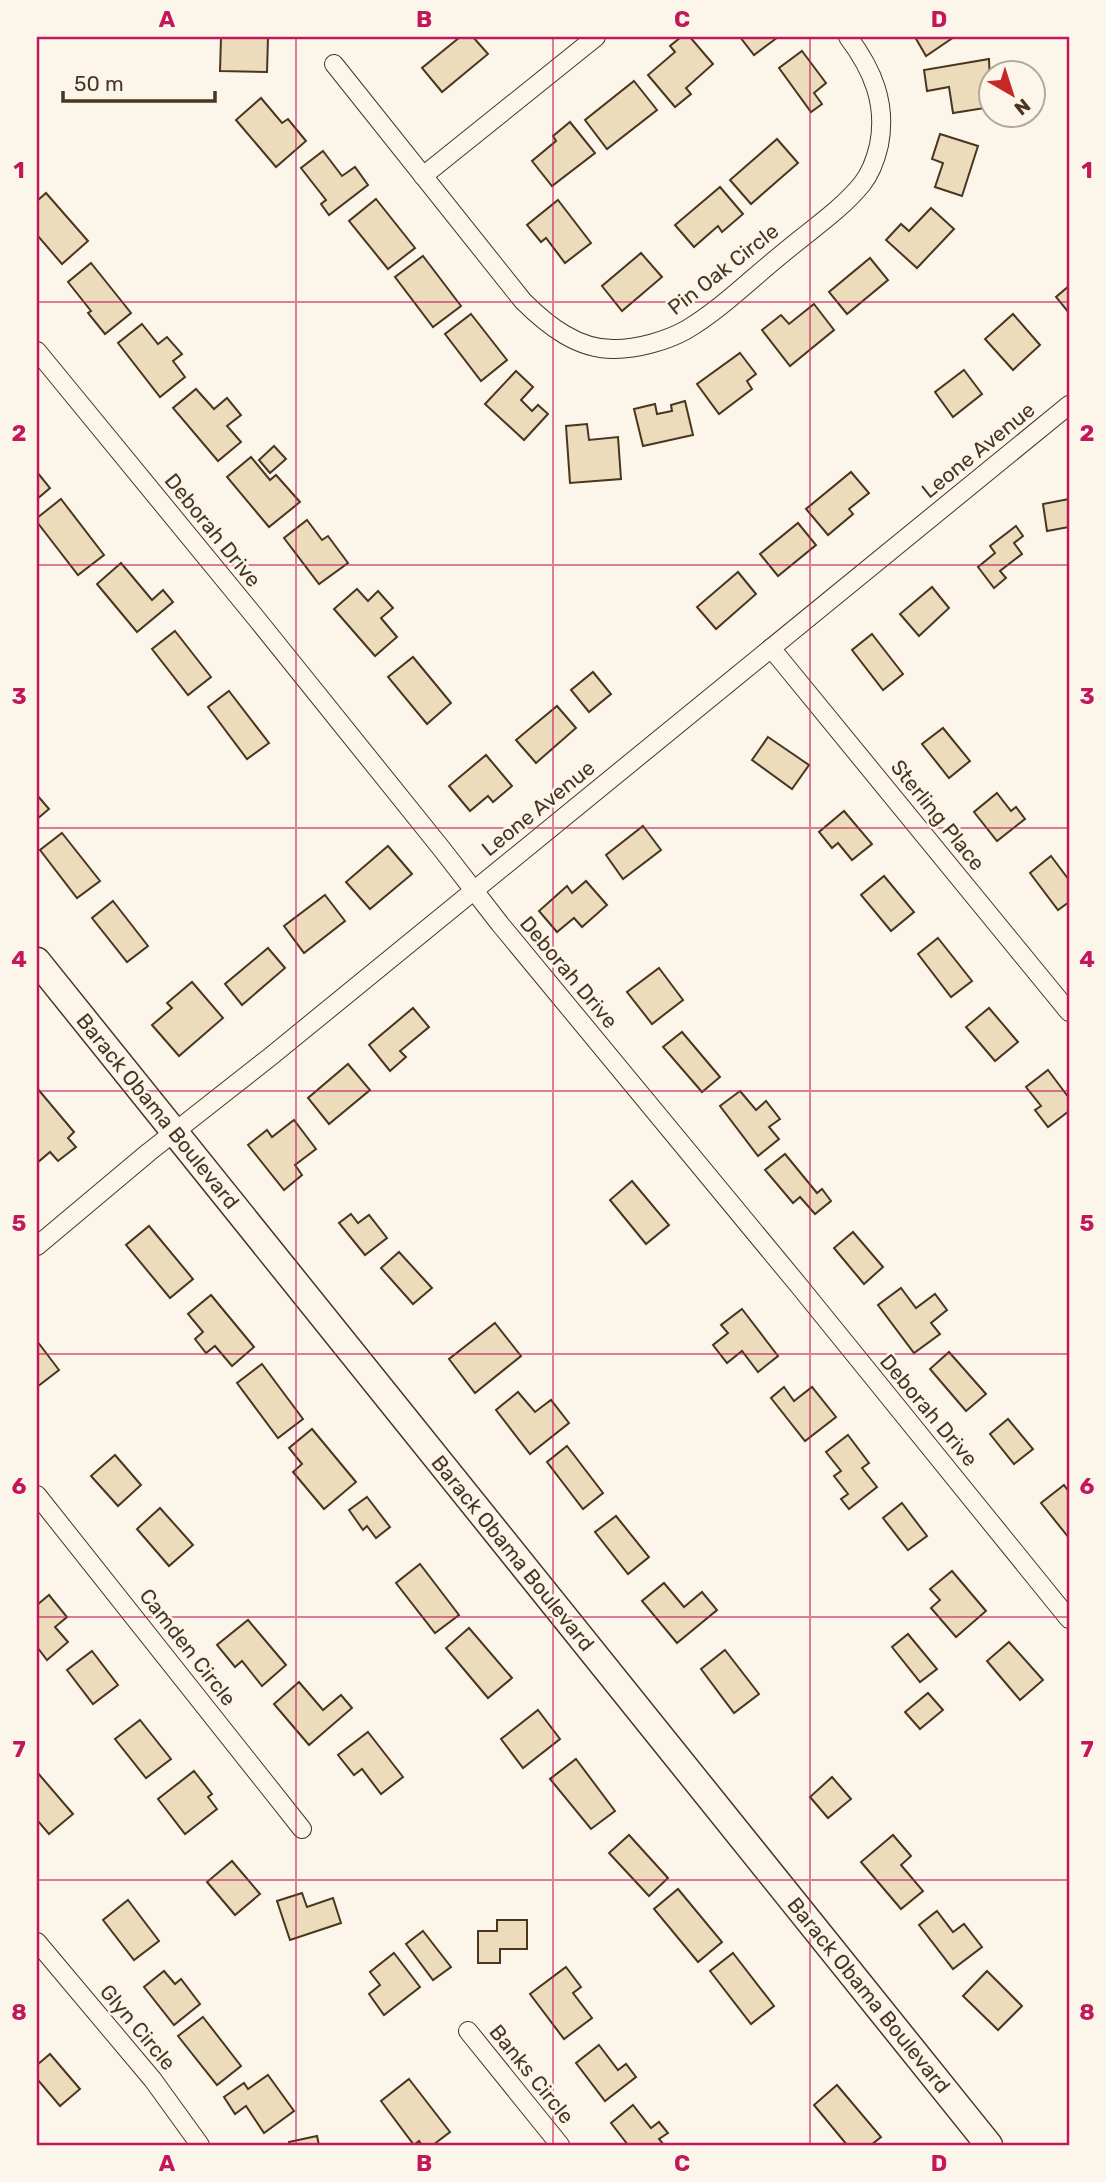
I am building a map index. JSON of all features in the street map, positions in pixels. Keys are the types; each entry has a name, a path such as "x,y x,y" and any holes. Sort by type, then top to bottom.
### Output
{"main road":[{"name":"Barack Obama Boulevard","path":"37,961 989,2145"}],"street":[{"path":"423,176 596,37"},
{"name":"Pin Oak Circle","path":"334,64 541,320 580,341 614,349 659,341 685,330 837,209 864,181 878,146 881,105 870,69 848,37"},
{"name":"Deborah Drive","path":"37,351 256,618 473,891 1069,1619"},
{"name":"Leone Avenue","path":"37,1246 1068,409"},
{"name":"Sterling Place","path":"771,648 1069,1012"},
{"name":"Camden Circle","path":"37,1495 302,1829"},
{"name":"Glyn Circle","path":"37,1942 153,2080 200,2145"},
{"name":"Banks Circle","path":"468,2031 559,2145"}],"building":[{"path":"221,37 268,37 267,72 220,71"},
{"path":"460,37 473,37 488,54 442,92 422,68"},
{"path":"681,37 690,37 713,64 686,88 691,94 675,107 648,75 675,52 670,46"},
{"path":"740,37 778,37 754,55"},
{"path":"915,37 954,37 926,56"},
{"path":"802,51 826,83 814,93 822,104 811,112 779,68"},
{"path":"976,61 976,109 953,113 949,87 927,91 924,70"},
{"path":"634,81 657,110 607,149 585,120"},
{"path":"261,98 282,123 288,119 306,141 276,167 236,120"},
{"path":"570,122 595,153 552,186 532,161 556,141 553,136"},
{"path":"940,134 978,146 962,196 935,187 943,163 932,159"},
{"path":"777,139 798,163 751,204 730,180"},
{"path":"323,151 342,176 355,167 368,185 329,215 321,204 326,200 301,168"},
{"path":"720,187 743,214 722,232 718,226 694,247 675,225"},
{"path":"46,193 88,241 62,264 37,235 37,201"},
{"path":"376,199 415,248 388,269 349,221"},
{"path":"558,200 591,243 565,263 546,238 541,242 527,225"},
{"path":"931,208 954,229 917,268 886,240 901,224 909,231"},
{"path":"641,253 662,277 622,311 602,286"},
{"path":"423,256 461,306 433,327 395,277"},
{"path":"870,258 888,280 847,314 829,292"},
{"path":"91,263 131,313 105,334 68,282"},
{"path":"1069,286 1069,313 1056,297"},
{"path":"814,304 834,330 790,366 762,330 781,315 789,324"},
{"path":"471,314 507,360 481,381 445,334"},
{"path":"1013,314 1040,345 1013,370 985,339"},
{"path":"142,324 158,344 167,337 182,354 173,361 185,377 160,397 118,343"},
{"path":"740,353 756,374 747,381 752,389 719,414 697,384"},
{"path":"964,370 982,394 953,417 935,392"},
{"path":"516,371 533,387 521,400 532,411 538,405 548,414 524,440 485,404"},
{"path":"196,389 214,409 227,398 241,415 227,426 241,442 218,461 173,408"},
{"path":"685,401 693,435 643,446 634,409 655,404 657,414 672,411 671,405"},
{"path":"587,424 589,440 618,437 621,479 570,483 566,426"},
{"path":"274,446 286,459 270,473 259,460"},
{"path":"251,457 270,480 276,475 300,502 269,527 227,477"},
{"path":"37,472 50,488 37,499"},
{"path":"851,472 869,493 849,509 853,514 828,535 806,509"},
{"path":"61,499 104,555 78,575 37,522 37,518"},
{"path":"1069,499 1069,527 1047,531 1043,504"},
{"path":"307,520 322,540 328,536 348,563 319,584 284,538"},
{"path":"798,523 816,545 778,576 760,554"},
{"path":"1016,526 1023,536 1014,543 1022,554 1000,571 1006,578 994,588 978,567 995,553 990,546"},
{"path":"121,563 152,600 163,590 173,602 137,632 97,584"},
{"path":"738,572 756,594 716,629 697,607"},
{"path":"932,587 949,608 919,636 900,614"},
{"path":"357,589 368,601 378,591 393,608 381,618 397,637 375,656 334,609"},
{"path":"175,631 211,677 188,695 152,649"},
{"path":"872,634 903,674 883,690 852,650"},
{"path":"413,657 451,703 427,724 388,677"},
{"path":"593,672 611,694 589,712 571,690"},
{"path":"229,691 269,743 247,759 208,707"},
{"path":"557,706 576,728 536,763 516,740"},
{"path":"943,728 970,761 949,778 922,744"},
{"path":"768,737 809,765 792,789 752,760"},
{"path":"486,755 512,786 493,802 488,796 470,811 449,786"},
{"path":"997,793 1011,811 1016,807 1025,819 997,841 974,812"},
{"path":"37,795 49,809 37,819"},
{"path":"844,811 872,844 852,860 838,843 832,848 819,832"},
{"path":"643,826 661,850 623,879 606,855"},
{"path":"62,833 100,881 77,898 40,850"},
{"path":"388,846 412,874 370,909 346,882"},
{"path":"1051,856 1069,880 1069,902 1058,910 1030,873"},
{"path":"884,876 914,912 891,931 861,895"},
{"path":"586,881 607,905 582,927 574,918 557,932 539,911 567,886 572,893"},
{"path":"325,895 345,921 304,953 284,926"},
{"path":"113,901 148,946 127,962 92,918"},
{"path":"938,938 972,981 951,997 918,954"},
{"path":"268,948 285,968 242,1005 225,984"},
{"path":"659,968 683,1000 652,1024 627,992"},
{"path":"192,982 223,1018 179,1056 152,1025 172,1008 167,1003"},
{"path":"413,1008 429,1027 400,1051 406,1057 390,1071 369,1045"},
{"path":"989,1008 1018,1042 995,1061 966,1027"},
{"path":"682,1032 720,1077 702,1092 663,1047"},
{"path":"348,1064 370,1090 329,1124 308,1098"},
{"path":"1048,1070 1069,1098 1069,1111 1048,1127 1035,1110 1041,1106 1026,1087"},
{"path":"37,1088 74,1132 68,1138 76,1147 58,1161 50,1152 37,1163"},
{"path":"740,1091 756,1110 766,1101 780,1119 769,1127 779,1139 758,1156 720,1106"},
{"path":"294,1120 316,1149 295,1165 302,1175 284,1190 248,1145 267,1130 272,1137"},
{"path":"785,1154 817,1193 822,1189 831,1201 815,1214 800,1197 793,1203 765,1170"},
{"path":"632,1181 669,1225 646,1244 610,1200"},
{"path":"351,1214 358,1223 369,1215 387,1238 365,1255 339,1223"},
{"path":"149,1226 193,1279 170,1298 126,1245"},
{"path":"853,1232 883,1267 864,1284 834,1248"},
{"path":"399,1252 432,1288 413,1304 381,1268"},
{"path":"901,1288 916,1308 935,1294 947,1310 931,1323 940,1334 914,1353 878,1305"},
{"path":"211,1295 254,1347 232,1366 215,1346 206,1353 195,1339 203,1332 188,1314"},
{"path":"742,1309 778,1356 758,1372 742,1351 727,1363 713,1345 728,1333 721,1325"},
{"path":"495,1323 521,1356 475,1393 449,1359"},
{"path":"37,1341 59,1370 37,1387"},
{"path":"949,1352 986,1394 966,1411 930,1369"},
{"path":"262,1364 303,1419 278,1438 237,1383"},
{"path":"784,1387 794,1401 812,1387 836,1417 805,1441 771,1398"},
{"path":"518,1392 535,1412 551,1400 569,1423 530,1454 496,1410"},
{"path":"1008,1419 1033,1449 1014,1464 990,1434"},
{"path":"312,1429 356,1482 324,1509 293,1472 302,1464 289,1448"},
{"path":"848,1435 869,1463 862,1468 877,1487 849,1509 841,1499 848,1494 834,1476 841,1471 826,1452"},
{"path":"567,1446 603,1493 583,1509 547,1462"},
{"path":"115,1455 141,1485 118,1506 91,1476"},
{"path":"1064,1485 1069,1492 1069,1538 1041,1503"},
{"path":"367,1497 390,1527 376,1538 367,1526 363,1530 349,1510"},
{"path":"902,1503 927,1536 908,1550 883,1518"},
{"path":"160,1508 193,1545 169,1566 137,1529"},
{"path":"616,1516 649,1557 628,1574 595,1532"},
{"path":"420,1564 459,1615 435,1633 396,1583"},
{"path":"952,1571 986,1611 956,1637 931,1608 940,1600 930,1589"},
{"path":"664,1583 684,1607 702,1592 717,1610 677,1643 642,1601"},
{"path":"49,1595 67,1617 55,1627 68,1642 47,1660 37,1647 37,1605"},
{"path":"248,1620 286,1665 262,1686 242,1661 235,1667 217,1645"},
{"path":"469,1628 512,1678 488,1698 446,1648"},
{"path":"908,1634 937,1669 920,1682 892,1647"},
{"path":"1009,1642 1043,1680 1020,1700 987,1661"},
{"path":"725,1650 759,1694 734,1713 701,1669"},
{"path":"92,1651 118,1685 93,1704 67,1670"},
{"path":"299,1682 323,1710 341,1695 352,1708 309,1745 274,1704"},
{"path":"928,1693 943,1710 920,1729 905,1712"},
{"path":"538,1710 560,1739 523,1768 501,1739"},
{"path":"140,1720 171,1759 146,1778 115,1739"},
{"path":"368,1732 403,1777 381,1794 362,1769 354,1775 338,1755"},
{"path":"576,1759 615,1811 591,1829 550,1779"},
{"path":"194,1771 212,1794 208,1797 217,1809 185,1834 158,1799"},
{"path":"37,1772 73,1814 49,1834 37,1820"},
{"path":"832,1777 851,1799 828,1818 810,1797"},
{"path":"629,1835 668,1878 649,1896 609,1853"},
{"path":"893,1835 911,1856 901,1865 923,1891 901,1909 861,1862"},
{"path":"232,1861 260,1894 235,1915 207,1882"},
{"path":"678,1889 722,1942 698,1962 654,1909"},
{"path":"302,1893 307,1907 333,1898 341,1923 290,1940 277,1901"},
{"path":"128,1900 159,1941 134,1960 103,1920"},
{"path":"937,1911 953,1932 964,1924 982,1947 953,1969 919,1925"},
{"path":"497,1920 527,1920 527,1949 500,1949 500,1963 478,1963 478,1931 497,1931"},
{"path":"423,1931 451,1967 433,1980 406,1944"},
{"path":"394,1953 420,1987 384,2015 369,1994 380,1985 370,1972"},
{"path":"733,1953 774,2006 751,2024 710,1971"},
{"path":"566,1967 581,1987 573,1993 592,2018 564,2039 530,1994"},
{"path":"164,1971 175,1984 181,1979 200,2004 174,2025 144,1987"},
{"path":"987,1971 1022,2006 998,2030 963,1996"},
{"path":"203,2017 241,2066 217,2085 178,2036"},
{"path":"599,2045 618,2070 626,2064 636,2077 605,2101 576,2063"},
{"path":"50,2054 80,2089 60,2106 37,2079 37,2065"},
{"path":"268,2075 294,2111 264,2133 246,2106 235,2114 224,2097 244,2083 248,2089"},
{"path":"409,2079 450,2132 433,2145 422,2145 419,2141 414,2145 381,2101"},
{"path":"837,2085 881,2137 871,2145 847,2145 814,2105"},
{"path":"633,2105 651,2128 659,2122 668,2133 659,2139 664,2145 628,2145 611,2123"},
{"path":"317,2136 319,2145 290,2145 289,2142"}]}
